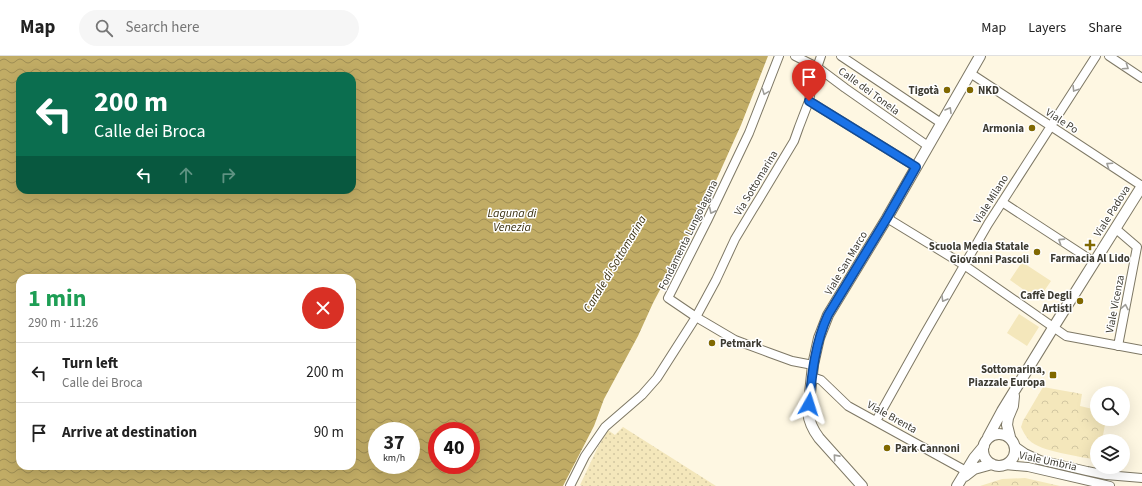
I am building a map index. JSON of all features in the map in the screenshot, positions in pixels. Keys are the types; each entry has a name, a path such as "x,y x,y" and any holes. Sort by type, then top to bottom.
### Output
{"street":[{"name":"Fondamenta Lungolaguna","path":"779,56 749,133 668,298 696,317 735,340 770,354 813,366"},
{"name":"Calle dei Tonela","path":"795,56 817,67 928,146"},
{"name":"Via Sottomarina","path":"570,486 585,456 605,427 642,395 657,378 696,317 716,280 734,239 794,141 809,101 813,79 821,56"},
{"path":"841,56 941,123"},
{"name":"Viale San Marco","path":"862,486 819,438 811,425 808,412 813,366 819,338 828,315 887,218 980,56"},
{"name":"Viale Milano","path":"876,421 964,265 1002,202 1096,56"},
{"path":"1109,56 1142,78"},
{"name":"Viale Po","path":"970,73 1142,186"},
{"path":"809,101 916,167"},
{"name":"Viale Padova","path":"962,478 986,442 1002,411 1142,186"},
{"path":"1002,202 1094,262"},
{"path":"887,218 964,265 1066,336 1142,350"},
{"name":"Viale Vicenza","path":"1116,229 1137,247 1118,346"},
{"name":"Viale Brenta","path":"812,377 821,380 848,406 876,421 962,478"},
{"name":"Viale Padova","path":"1013,441 1007,425 1013,406 1014,392"},
{"path":"962,478 974,469 992,464 1001,466 1005,465 1012,459 1015,455 1013,441 1002,433 997,434 986,442 984,455 992,464"},
{"name":"Viale Umbria","path":"1013,441 1025,454 1040,460 1106,475 1142,478"},
{"name":"Viale Umbria","path":"1005,465 1028,467 1110,486"}],"green space":[{"path":"1022,262 1051,281 1038,300 1010,280"},
{"path":"1019,314 1039,327 1027,346 1007,333"},
{"path":"1043,387 1082,394 1080,406 1090,408 1090,426 1105,426 1103,434 1090,434 1090,459 1042,448 1026,437 1021,427"},
{"path":"623,427 716,486 580,485 608,430 615,435"},
{"path":"1025,478 1060,486 980,486 1002,479"}],"water":[{"name":"Laguna di Venezia","path":"0,56 768,56 741,125 705,205 604,399 594,426 563,486 0,486"}],"place":[{"name":"Tigotà","path":"947,90"},
{"name":"NKD","path":"970,90"},
{"name":"Armonia","path":"1032,128"},
{"name":"Farmacia Al Lido","path":"1090,245"},
{"name":"Scuola Media Statale Giovanni Pascoli","path":"1037,252"},
{"name":"Caffè Degli Artisti","path":"1080,301"},
{"name":"Petmark","path":"712,343"},
{"name":"Sottomarina, Piazzale Europa","path":"1053,375"},
{"name":"Park Cannoni","path":"887,448"}],"route":[{"path":"809,101 916,167 828,315 819,338 813,366 809,404"}],"water label":[{"name":"Canale di Sottomarina","path":"615,264"}]}
